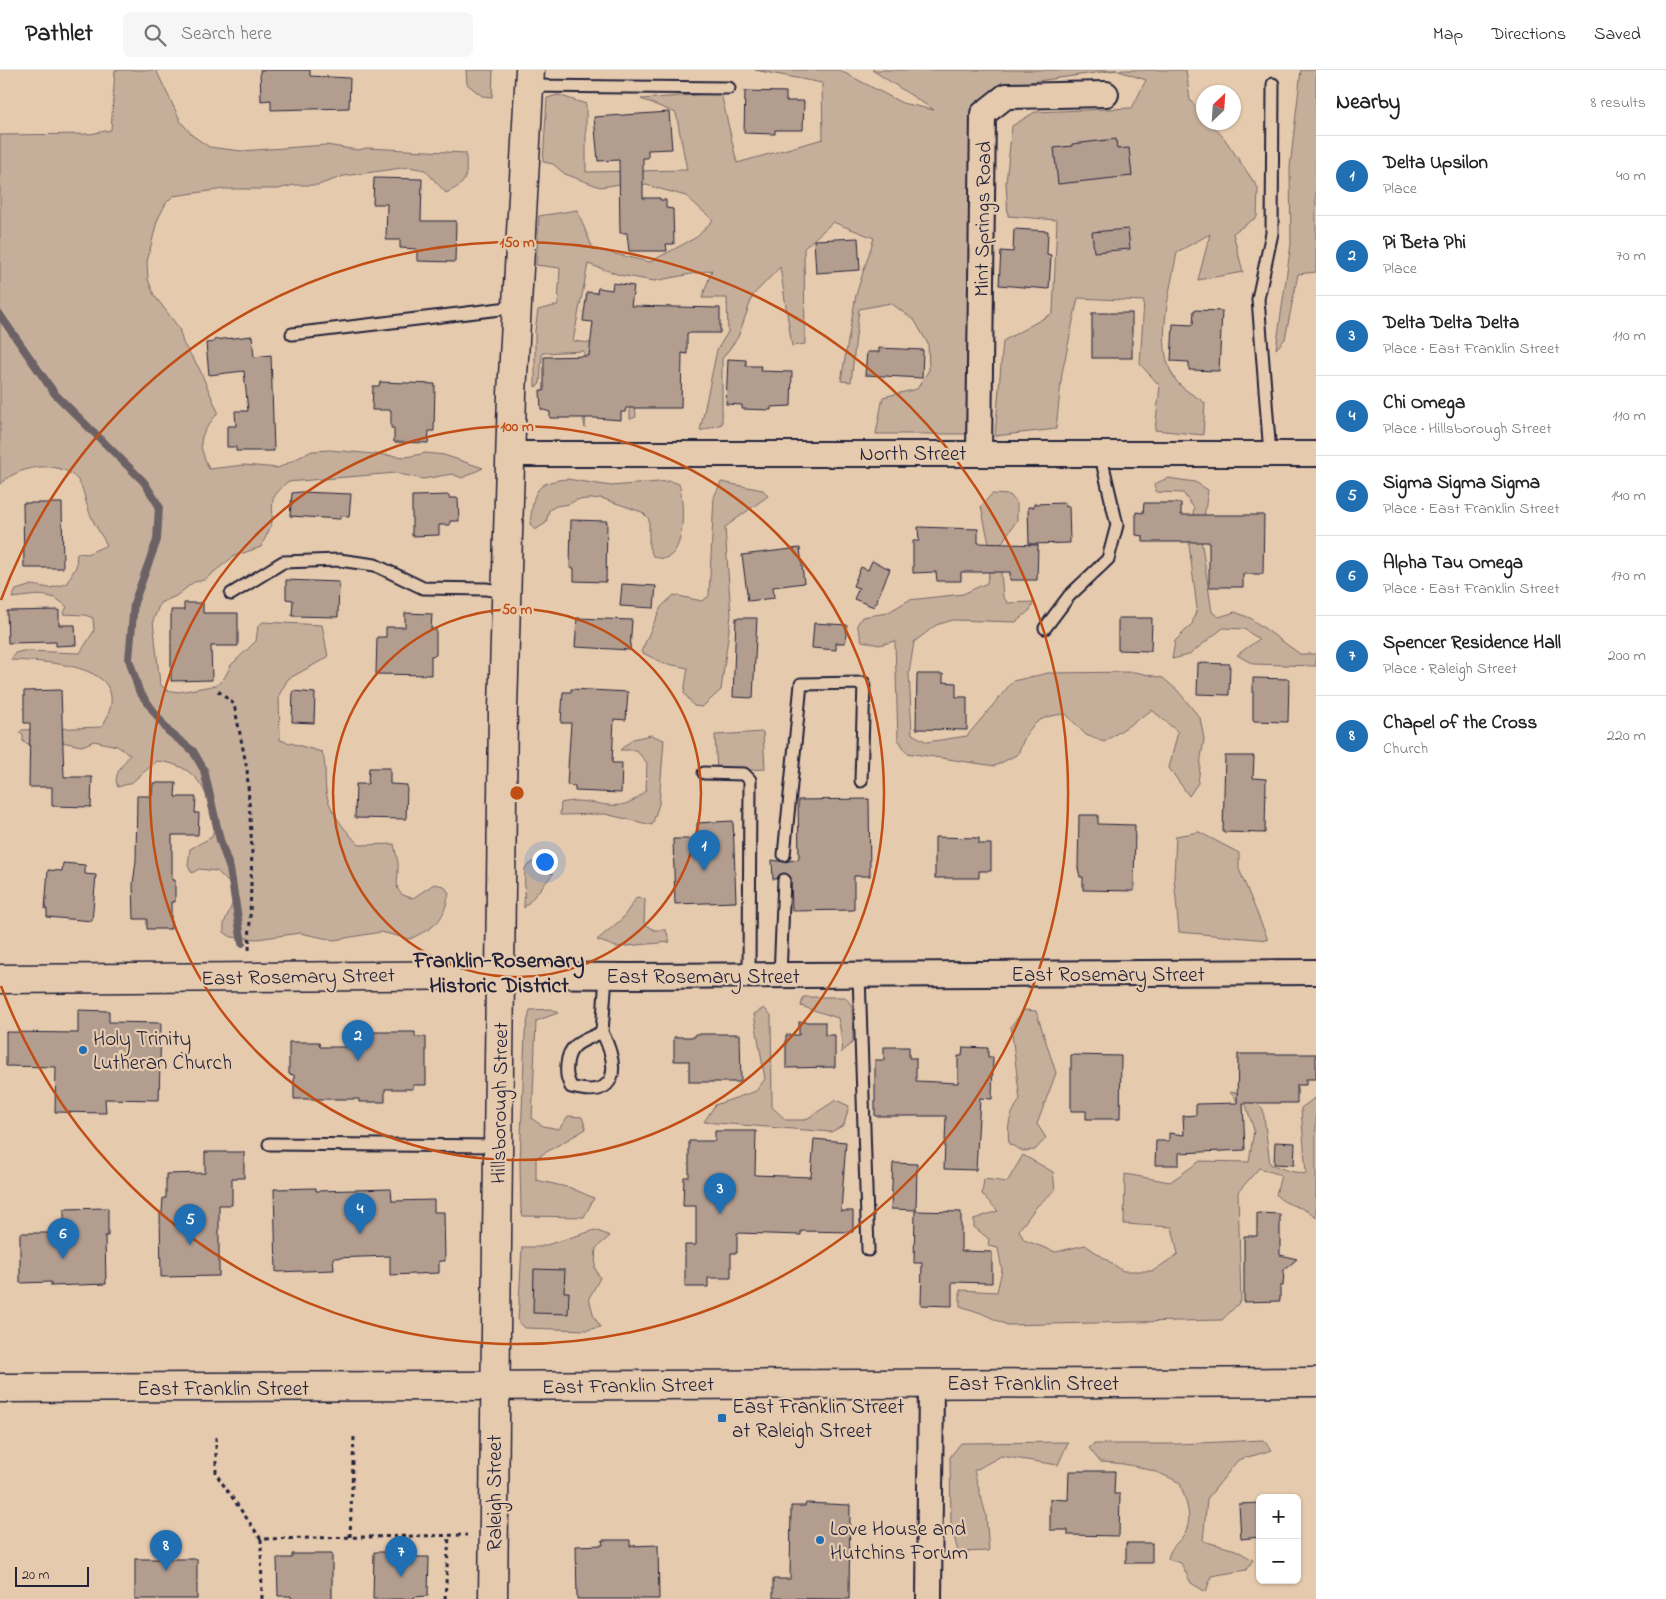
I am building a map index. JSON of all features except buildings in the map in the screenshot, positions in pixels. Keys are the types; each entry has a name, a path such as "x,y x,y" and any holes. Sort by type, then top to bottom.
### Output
{"street":[{"name":"Hillsborough Street","path":"494,1387 506,592 516,308 529,78"},
{"name":"Mint Springs Road","path":"979,453 983,114 1006,96 1106,94"},
{"name":"North Street","path":"510,454 1316,454"},
{"name":"East Rosemary Street","path":"0,979 1316,972"},
{"name":"East Franklin Street","path":"0,1388 1316,1382"},
{"path":"929,1599 931,1384"},
{"name":"Raleigh Street","path":"493,1599 494,1387"}],"lane":[{"path":"529,78 729,88"},
{"path":"1270,454 1258,299 1272,233 1273,84"},
{"path":"292,334 516,308"},
{"path":"1045,628 1069,596 1108,559 1117,525 1100,453"},
{"path":"231,594 283,562 339,560 375,564 423,588 486,589 506,592"},
{"path":"784,855 801,684 864,683 861,781"},
{"path":"704,773 744,774 750,780 749,976"},
{"path":"780,976 784,880"},
{"path":"859,975 868,1250"},
{"path":"602,1032 575,1045 568,1053 566,1078 571,1087 584,1090 601,1089 609,1083 613,1072 611,1050 602,1032 606,976"},
{"path":"269,1144 498,1146"}],"path":[{"path":"218,691 234,704 247,769 252,849 248,958"},
{"path":"216,1437 216,1474 261,1539 262,1599"},
{"path":"350,1536 354,1437"},
{"path":"261,1539 467,1535"},
{"path":"445,1599 449,1536"}],"shaded area":[{"path":"115,70 156,70 181,122 193,136 209,147 241,151 326,145 358,150 367,148 466,153 466,173 463,182 446,193 425,170 409,167 344,176 318,185 294,185 278,189 224,189 173,196 166,203 157,221 147,262 148,279 154,295 179,328 183,343 199,368 218,412 203,434 201,445 209,469 244,465 278,468 312,451 330,450 406,457 426,453 444,455 483,468 462,478 452,474 423,479 395,473 287,482 274,497 272,521 261,547 234,556 204,580 194,582 176,596 160,603 153,621 160,684 166,690 179,692 217,685 225,677 231,665 256,641 258,626 263,622 322,625 328,657 288,679 279,695 280,740 322,752 326,791 330,806 343,827 359,845 394,844 398,862 397,884 402,894 413,898 434,884 444,886 449,893 444,911 437,922 426,931 410,939 381,932 334,940 300,933 257,939 231,937 224,932 224,923 234,900 229,883 217,871 199,869 192,873 188,866 190,849 212,837 213,830 208,799 193,775 178,766 157,761 131,783 118,787 117,774 130,755 117,746 94,741 82,746 56,741 39,748 23,742 23,734 19,733 22,730 102,727 111,706 109,690 100,679 86,671 67,665 11,660 15,653 23,651 80,653 94,631 93,618 85,615 63,614 67,607 48,596 35,595 12,598 16,590 32,585 50,588 66,584 76,567 77,553 87,554 107,545 91,515 83,490 77,479 69,472 49,467 38,467 17,473 0,484 0,135 90,134 111,130"},
{"path":"466,70 493,70 492,97 482,96 467,84"},
{"path":"755,70 839,70 902,103 934,110 872,70 1116,70 1002,86 986,97 968,434 876,434 883,397 917,389 929,370 928,344 915,321 891,303 859,309 851,382 841,381 856,295 874,238 833,222 804,248 805,344 792,346 780,267 753,295 738,337 722,359 722,424 700,431 717,350 728,332 727,298 702,298 712,270 654,281 620,275 588,264 573,341 630,348 636,417 630,419 630,358 589,363 585,428 583,417 584,351 542,353 540,384 535,387 535,331 538,310 558,305 560,268 536,265 539,216 577,210 593,249 650,262 697,237 713,220 686,196 635,182 600,187 565,174 553,164 543,162 547,98 558,95 586,104 586,172 687,170 676,113 641,99 721,93 737,163 823,139 822,83"},
{"path":"1116,70 1186,70 1190,100 1196,107 1196,130 1217,130 1258,188 1257,217 1233,233 1243,272 1198,280 1210,234 1177,252 1165,317 1165,351 1169,366 1178,383 1205,403 1203,435 1155,430 1160,386 1140,364 1144,301 1078,298 1062,373 1056,429 995,436 1003,341 1053,313 1057,220 1008,216 1006,183 1012,126 1035,112 1132,108 1146,80"},
{"path":"1301,70 1316,70 1316,272 1298,274 1285,339 1276,349 1291,244 1290,167"},
{"path":"1168,478 1195,482 1208,490 1201,539 1212,612 1219,617 1235,612 1250,618 1300,654 1316,654 1316,666 1253,664 1237,655 1259,639 1244,629 1223,628 1189,655 1172,659 1175,641 1192,624 1197,608 1189,545 1194,508 1183,493 1156,492 1154,484"},
{"path":"567,479 611,486 671,481 679,484 682,519 678,545 672,554 664,558 653,556 649,547 649,519 642,512 601,498 576,500 569,504 556,506 549,510 546,523 535,530 530,524 534,497 537,491 547,483"},
{"path":"721,482 763,490 768,496 725,527 731,615 721,690 702,707 694,706 684,693 688,668 663,663 641,652 661,607 674,595 702,601 709,596 714,497"},
{"path":"992,494 1010,495 1017,503 1017,520 999,547 1003,597 1008,603 1034,602 1030,610 1016,622 953,620 936,625 914,642 909,673 912,734 927,742 967,736 1013,681 1048,673 1135,672 1163,678 1178,691 1200,718 1204,739 1198,783 1189,796 1169,768 1178,732 1152,710 1104,742 1086,735 1066,714 1047,717 1040,720 1029,730 1018,754 995,766 907,753 898,739 895,641 879,645 862,641 857,625 862,617 887,613 909,600 963,594 987,583 992,558 981,506"},
{"path":"763,732 765,769 717,772 715,735"},
{"path":"651,735 664,740 659,804 652,825 605,814 560,815 561,803 574,801 606,805 625,804 646,790 647,763 636,750 620,750 633,739"},
{"path":"1199,832 1239,853 1239,869 1268,940 1179,932 1174,878 1176,836"},
{"path":"535,860 539,867 553,874 524,908 525,868"},
{"path":"637,897 645,899 644,923 654,930 666,930 670,942 616,947 597,940 622,919"},
{"path":"803,997 845,997 852,1006 853,1042 841,1053 842,1039 838,1018 801,1006"},
{"path":"764,1008 771,1015 772,1107 786,1120 805,1120 836,1100 849,1106 844,1125 831,1132 704,1122 715,1105 756,1091 765,1079 754,1014"},
{"path":"552,1009 558,1013 536,1021 532,1119 543,1126 559,1129 568,1116 582,1117 586,1129 536,1158 536,1180 571,1188 594,1198 584,1217 523,1216 521,1211 520,1163 525,1033 530,1010"},
{"path":"1024,1010 1036,1011 1056,1073 1037,1124 1046,1138 1035,1150 1023,1151 1009,1144 1008,1132 1011,1116 1020,1100 1011,1026"},
{"path":"1230,1092 1247,1094 1263,1109 1270,1164 1289,1171 1306,1174 1301,1108 1316,1097 1316,1217 1312,1213 1280,1199 1276,1195 1281,1175 1259,1168 1238,1192 1241,1301 1222,1320 1007,1325 960,1306 960,1290 997,1292 1002,1270 998,1248 988,1246 989,1239 974,1227 974,1219 998,1211 982,1194 984,1179 1007,1182 1023,1155 1053,1172 1055,1190 1037,1206 1019,1230 1024,1240 1056,1252 1085,1245 1123,1271 1153,1271 1178,1254 1172,1227 1124,1224 1125,1174 1170,1182 1200,1161 1249,1162 1254,1130 1246,1105 1237,1101"},
{"path":"595,1230 610,1236 596,1248 595,1268 600,1278 589,1298 594,1317 601,1327 587,1330 525,1328 518,1321 522,1247 540,1247"},
{"path":"1263,1440 1272,1450 1238,1460 1207,1499 1203,1541 1236,1550 1253,1560 1246,1570 1211,1576 1206,1592 1191,1583 1181,1563 1168,1559 1172,1549 1187,1530 1189,1516 1180,1483 1142,1468 1100,1462 1089,1448 1094,1444 1178,1444"},
{"path":"1068,1442 1058,1465 1001,1456 974,1471 986,1515 989,1551 958,1552 951,1524 950,1457 961,1443"}],"waterway":[{"path":"0,315 55,394 144,482 159,506 157,540 134,603 129,659 139,691 168,731 193,751 204,770 220,840 230,869 242,943"}],"place":[{"name":"Delta Upsilon","path":"704,871"},
{"name":"Holy Trinity Lutheran Church","path":"83,1050"},
{"name":"Pi Beta Phi","path":"358,1061"},
{"name":"Delta Delta Delta","path":"720,1214"},
{"name":"Chi Omega","path":"360,1234"},
{"name":"Sigma Sigma Sigma","path":"190,1245"},
{"name":"Alpha Tau Omega","path":"63,1259"},
{"name":"East Franklin Street at Raleigh Street","path":"722,1418"},
{"name":"Love House and Hutchins Forum","path":"820,1540"},
{"name":"Chapel of the Cross","path":"166,1571"},
{"name":"Spencer Residence Hall","path":"401,1577"}],"district":[{"name":"Franklin-Rosemary Historic District","path":"499,972"}]}
